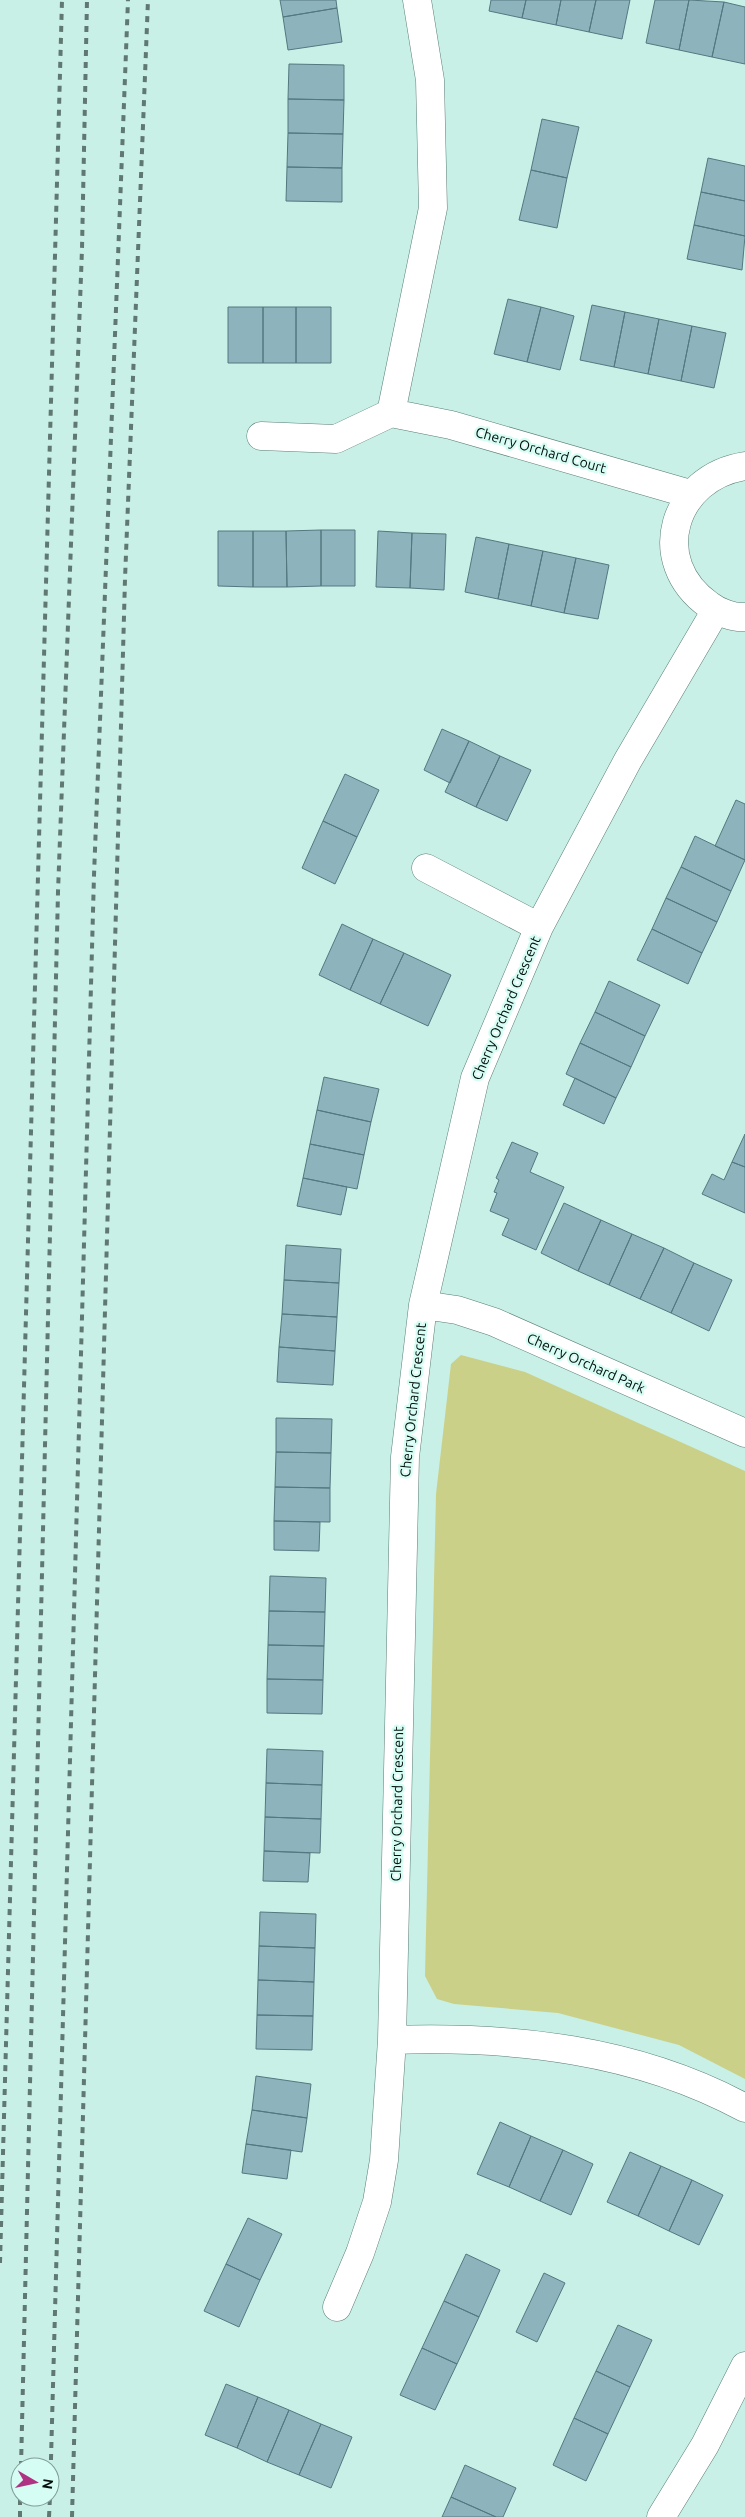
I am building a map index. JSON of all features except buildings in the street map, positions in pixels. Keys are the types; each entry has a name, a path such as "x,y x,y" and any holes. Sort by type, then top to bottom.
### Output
{"street":[{"path":"261,436 336,439 391,413 434,208 430,80 417,0"},
{"name":"Cherry Orchard Court","path":"391,413 451,425 690,494"},
{"path":"745,466 727,469 707,478 690,494 679,513 674,535 676,558 684,579 698,597 716,610 745,617"},
{"name":"Cherry Orchard Crescent","path":"337,2307 360,2254 377,2202 384,2160 392,2040 405,1457 423,1304 475,1078 539,927 628,760 716,610"},
{"path":"426,868 539,927"},
{"name":"Cherry Orchard Park","path":"423,1304 457,1310 494,1322 745,1433"},
{"path":"392,2040 448,2038 564,2048 602,2055 664,2072 717,2092 745,2108"},
{"path":"661,2517 706,2445 745,2366"}],"green space":[{"path":"461,1355 525,1372 745,1471 745,2079 679,2045 558,2013 454,2004 437,1999 425,1976 436,1494 451,1364"}],"railway":[{"path":"0,2263 62,0"},
{"path":"21,2457 58,892 82,249 87,0"},
{"path":"51,2457 94,875 128,0"},
{"path":"72,2517 125,579 148,0"},
{"path":"20,2507 20,2517"},
{"path":"49,2517 50,2507"}]}
